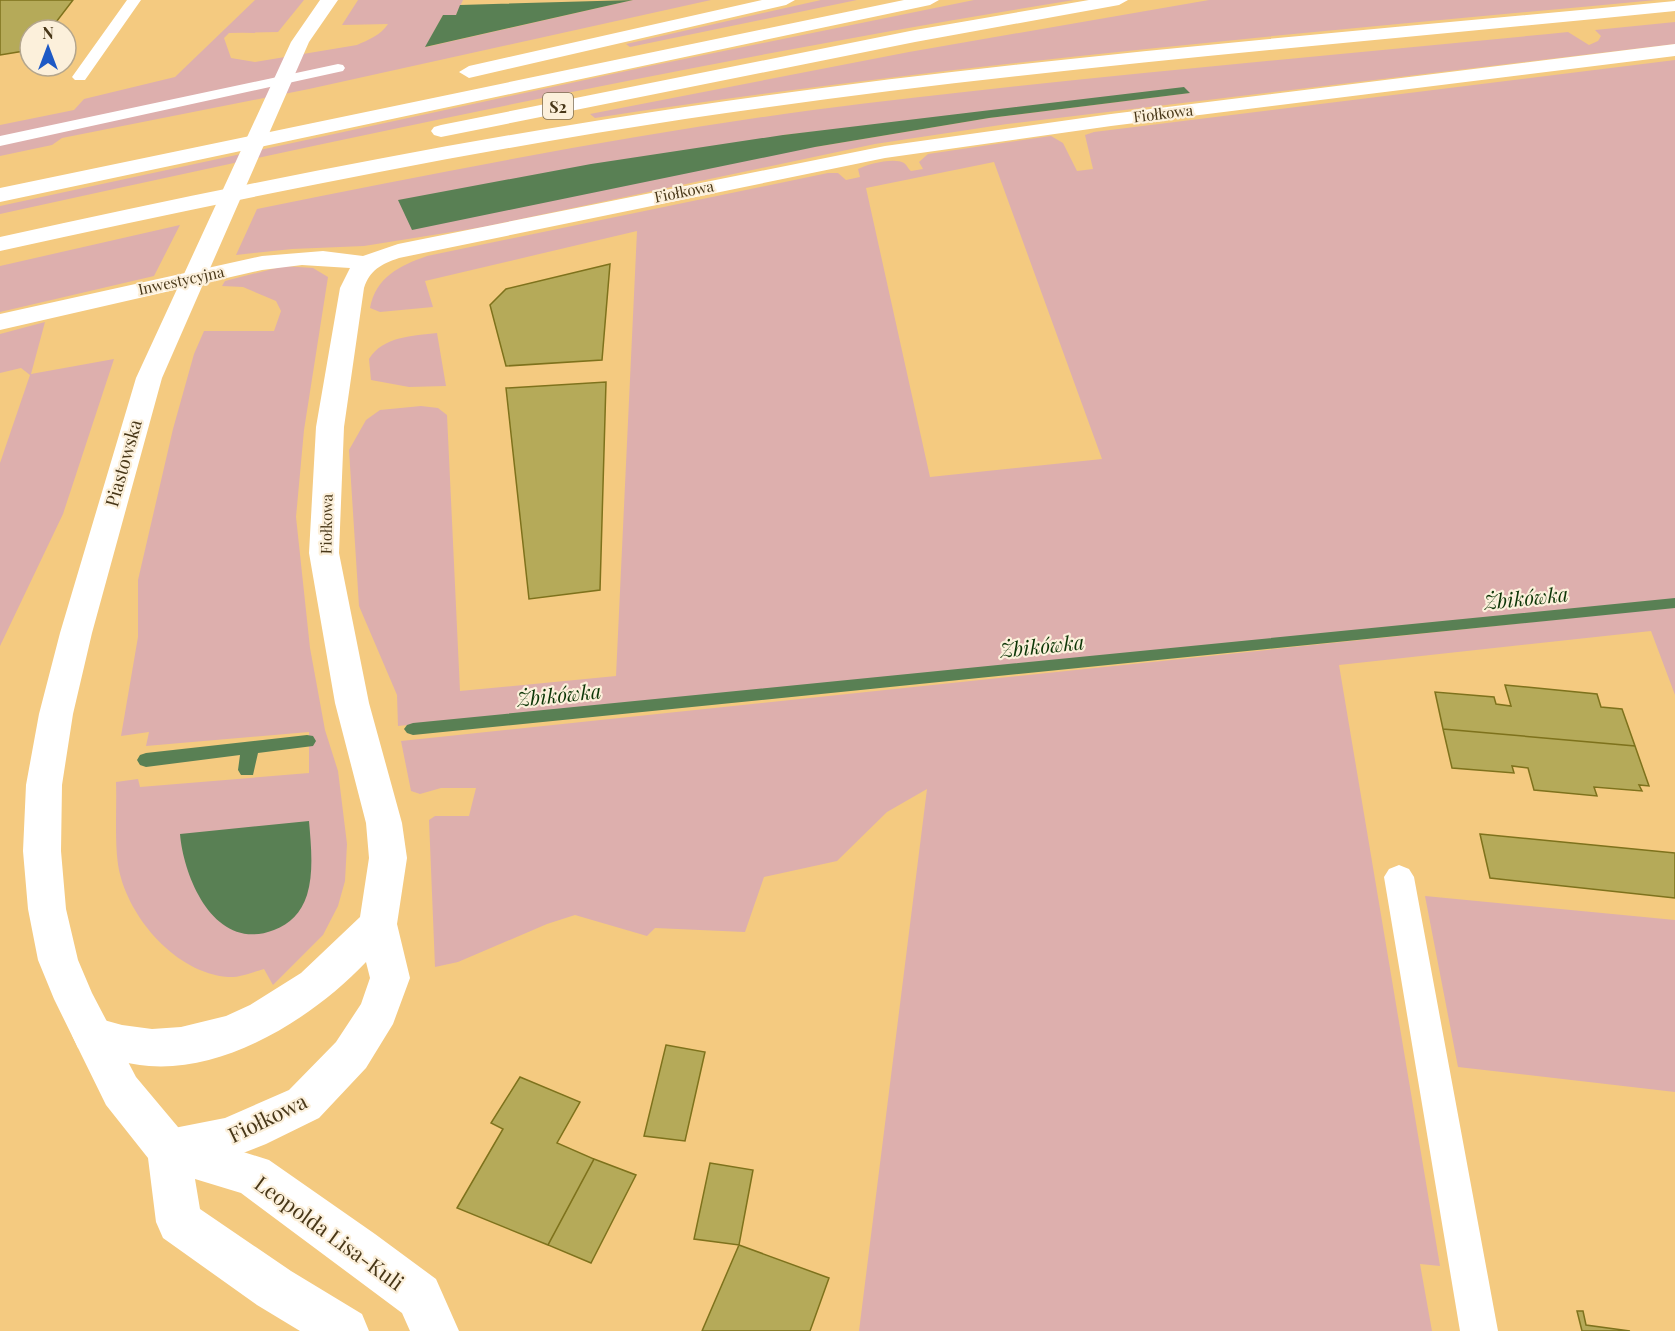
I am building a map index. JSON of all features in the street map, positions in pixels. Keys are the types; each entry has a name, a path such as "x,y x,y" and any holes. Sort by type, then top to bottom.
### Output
{"main road":[{"name":"Piastowska","path":"93,1035 74,999 58,960 47,909 42,851 44,785 51,742 76,633 110,505 149,378 172,322 300,42 329,0"},
{"path":"450,77 786,0"},
{"name":"S2","path":"0,195 930,0"},
{"name":"S2","path":"416,136 891,40 1119,0"},
{"path":"0,244 300,179 503,142 761,102 1039,68 1675,6"},
{"name":"Fiołkowa","path":"169,1150 225,1139 250,1130 304,1104 336,1073 366,1032 386,992 390,978 378,924 388,858 384,823 352,703 324,553 330,427 352,288 356,273 364,263 420,246 885,152 1111,120 1675,50"},
{"path":"242,123 288,113"},
{"path":"0,177 161,141"},
{"path":"0,226 289,162"},
{"name":"Inwestycyjna","path":"0,322 170,281 283,258 339,258 364,263"},
{"path":"93,1035 108,1041 161,1048 179,1047 235,1033 268,1017 316,984 378,924"},
{"path":"93,1035 121,1091 169,1150 179,1222 274,1288 345,1331"},
{"name":"Leopolda Lisa-Kuli","path":"169,1150 253,1175 359,1250 419,1296 435,1331"}],"lane":[{"path":"80,77 134,0"},
{"path":"0,141 338,68"},
{"path":"1399,877 1479,1331"}],"shaded area":[{"path":"255,0 304,0 278,32 229,33 224,38 231,58 255,62 357,45 366,41 388,24 342,25 358,0 463,0 456,15 443,15 426,47 633,0 711,0 309,89 62,138 52,145 0,156 0,125 74,110 84,99 175,77"},
{"path":"633,0 425,47 443,15 456,15 460,5"},
{"path":"821,0 857,0 630,47 626,44"},
{"path":"974,0 1074,0 669,73 401,127 0,214 0,206 645,67"},
{"path":"1209,0 1656,0 1125,51 860,81 595,118 590,114 909,52"},
{"path":"1675,22 1675,44 1007,124 875,144 483,227 364,246 292,249 236,255 257,209 465,168 674,131 813,110 1002,88 1568,32 1589,45 1598,41 1601,36 1595,30","holes":["1189,93 989,118 815,147 783,135"]},
{"path":"1675,60 1675,599 398,726 397,695 359,606 349,450 366,420 380,410 421,406 438,408 447,415 460,691 616,676 637,231 425,281 433,307 380,312 370,308 378,288 390,274 427,256 828,173 838,173 846,180 860,177 858,169 881,162 900,161 911,171 923,169 919,162 928,154 1051,136 1063,143 1077,171 1093,169 1085,135 1094,132","holes":["994,162 1102,459 930,477 866,188"]},
{"path":"1184,87 1190,93 989,118 815,147 412,230 398,200 591,164 783,135"},
{"path":"180,225 154,276 0,312 0,266"},
{"path":"284,266 313,268 328,277 304,430 296,517 310,648 325,730 338,771 347,844 345,881 338,906 323,935 273,985 264,969 241,976 228,977 209,973 190,965 173,954 144,924 124,888 117,860 116,782 138,779 140,787 309,773 309,732 146,746 149,732 121,736 138,637 138,580 173,429 194,354 204,331 274,331 281,311 276,301 243,287 222,286 225,281"},
{"path":"45,322 31,374 114,359 63,514 0,646 0,463 30,375 21,368 0,373 0,334"},
{"path":"437,333 446,386 409,387 371,380 369,359 382,346 399,338"},
{"path":"1675,607 1675,695 1651,631 1339,665 1440,1266 1420,1264 1432,1331 859,1331 927,789 887,812 837,861 764,877 745,932 655,928 647,936 575,915 547,924 458,962 435,967 429,820 435,816 469,816 476,788 441,788 420,794 411,791 401,741"},
{"path":"309,821 311,877 305,901 294,917 285,925 274,930 253,934 235,931 220,922 196,891 188,872 180,834"},
{"path":"1425,896 1675,920 1675,1092 1458,1067"}],"building":[{"path":"0,0 73,0 59,18 18,18 18,52 0,55"},
{"path":"610,264 602,360 506,366 490,305 506,289"},
{"path":"606,382 600,590 529,599 506,388"},
{"path":"1505,685 1597,694 1601,707 1622,709 1635,746 1443,729 1435,692 1494,697 1496,704 1511,706"},
{"path":"1443,729 1635,746 1649,786 1639,785 1642,791 1594,787 1597,796 1534,790 1528,768 1512,766 1514,773 1452,768"},
{"path":"1480,834 1675,853 1675,898 1490,878"},
{"path":"666,1045 705,1052 685,1141 644,1136"},
{"path":"520,1077 580,1102 557,1143 594,1159 548,1245 457,1208 503,1129 491,1123"},
{"path":"594,1159 636,1175 591,1263 548,1245"},
{"path":"710,1163 753,1170 739,1245 694,1239"},
{"path":"739,1245 829,1278 810,1331 702,1331"},
{"path":"1577,1311 1583,1311 1586,1325 1630,1331 1582,1331"}],"waterway":[{"name":"Żbikówka","path":"413,729 1675,603"},
{"name":"Żbikówka","path":"146,760 307,741"},
{"path":"247,770 250,748"}]}
